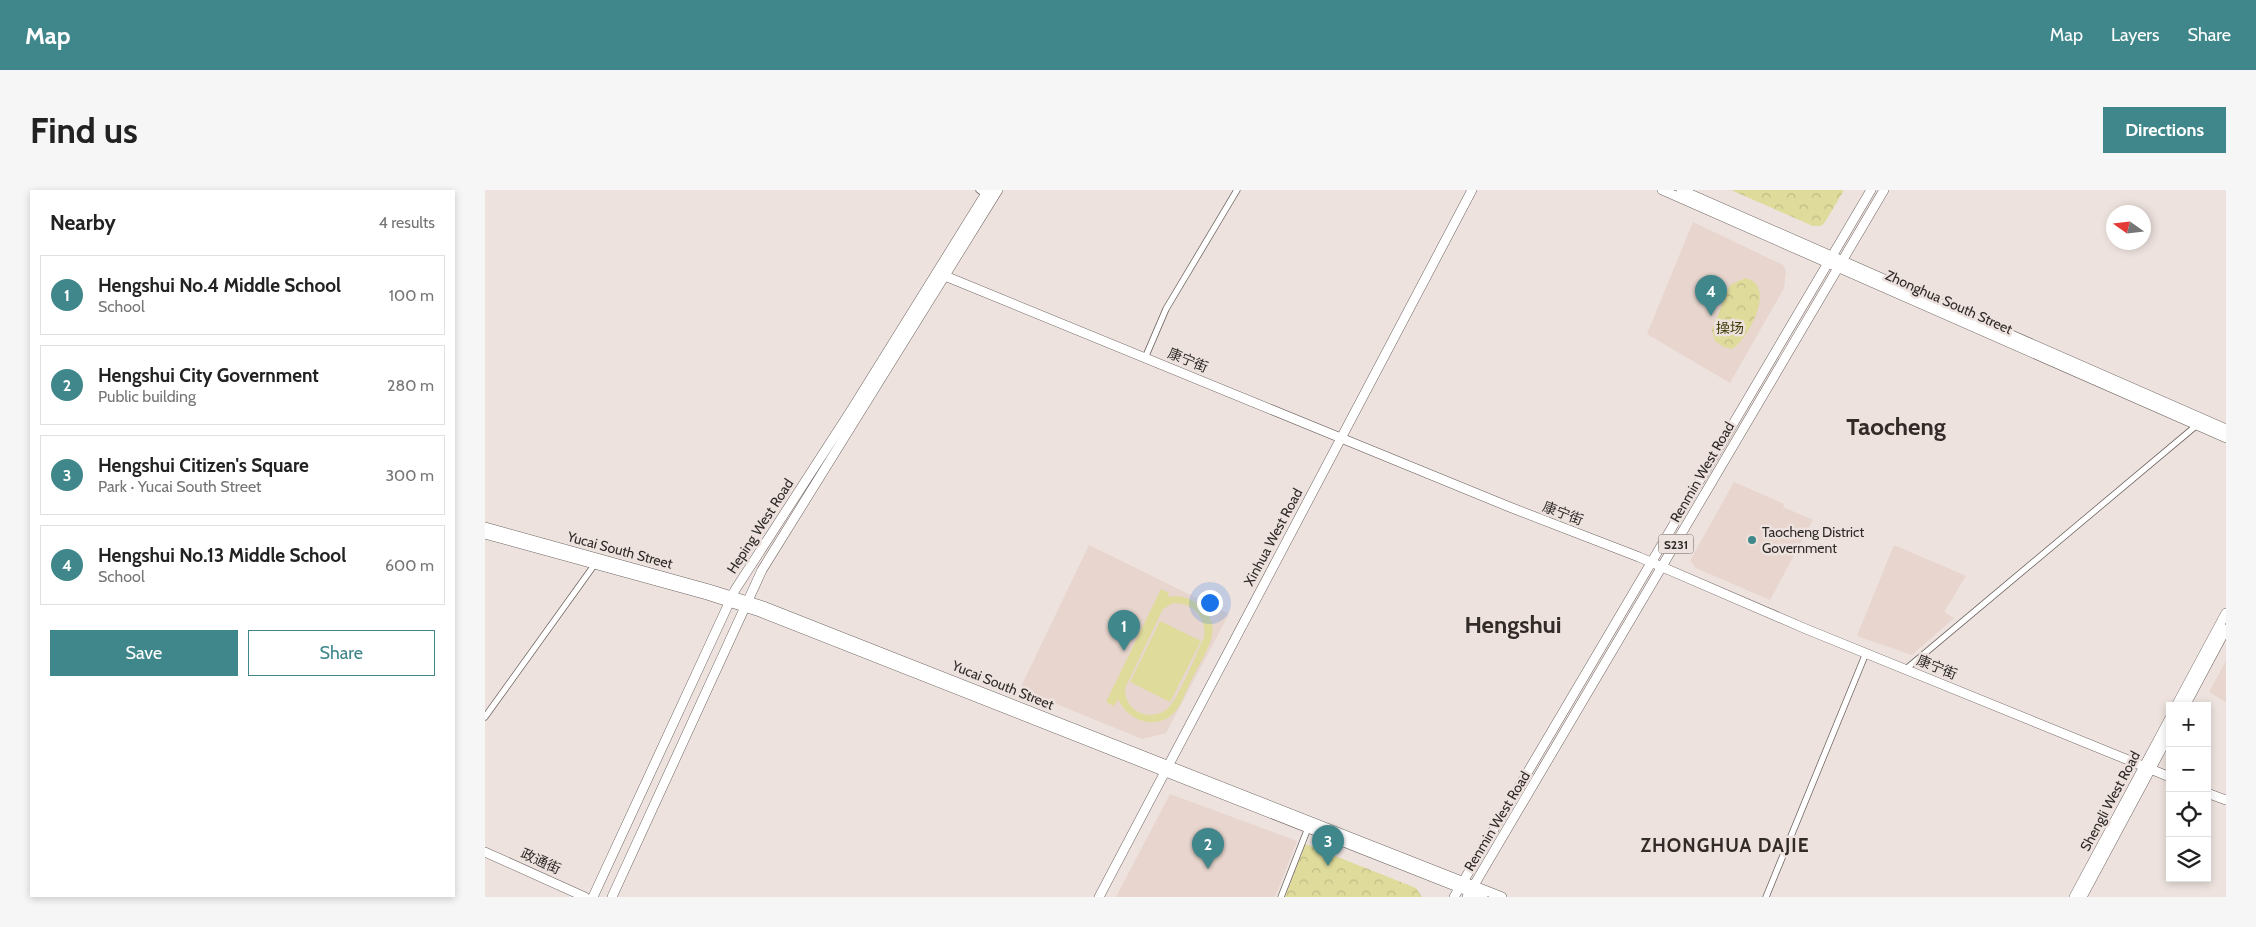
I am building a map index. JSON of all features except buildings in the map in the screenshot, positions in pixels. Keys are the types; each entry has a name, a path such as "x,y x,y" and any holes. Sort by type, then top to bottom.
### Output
{"main road":[{"name":"Heping West Road","path":"612,897 761,570 998,190"},
{"name":"Xinhua West Road","path":"1099,897 1472,190"},
{"name":"Zhonghua South Street","path":"1662,190 1830,260"},
{"name":"Zhonghua South Street","path":"1681,190 1840,265 2226,438"},
{"name":"Renmin West Road","path":"1454,897 1871,190"},
{"name":"Renmin West Road","path":"1470,891 1884,190"},
{"name":"Heping West Road","path":"593,897 730,599 852,409 984,191"},
{"name":"Zhonghua South Street","path":"1840,265 2226,429"},
{"name":"康宁街","path":"945,276 1341,438 1652,562 1906,670 2166,775"},
{"name":"Yucai South Street","path":"485,527 746,604 1461,884 1483,897"},
{"name":"Yucai South Street","path":"485,534 730,599"},
{"path":"2178,702 2226,613"},
{"path":"2187,702 2226,629"},
{"name":"Shengli West Road","path":"2082,897 2166,727"},
{"name":"Shengli West Road","path":"2074,897 2147,768 2166,739"},
{"name":"Yucai South Street","path":"1167,769 1308,828 1461,884"},
{"path":"2211,794 2226,800"},
{"name":"政通街","path":"485,852 585,897"},
{"name":"Yucai South Street","path":"1470,891 1502,897"}],"street":[{"path":"1145,358 1166,309 1237,190"},
{"path":"1906,670 2197,425"},
{"path":"485,717 595,564"},
{"path":"1766,897 1866,653"},
{"path":"1281,897 1308,828"}],"shaded area":[{"path":"1693,222 1783,265 1786,271 1784,288 1730,383 1647,334"},
{"name":"Taocheng District Government","path":"1734,482 1784,504 1783,507 1813,520 1770,600 1696,568 1691,562"},
{"path":"1089,545 1229,614 1166,733 1142,739 1020,689"},
{"path":"1894,545 1966,576 1944,612 1954,618 1912,655 1857,636"},
{"path":"2226,661 2226,702 2209,692"},
{"path":"1170,794 1297,841 1275,897 1116,897"}],"green space":[{"path":"1731,190 1844,190 1825,222 1821,226 1813,226"},
{"name":"操场","path":"1745,278 1755,282 1759,290 1760,301 1752,324 1739,344 1732,349 1724,347 1715,341 1712,330 1730,285"},
{"path":"1161,589 1169,593 1168,597 1186,598 1201,606 1211,621 1213,630 1211,640 1175,712 1165,719 1149,722 1134,717 1122,706 1118,699 1114,706 1106,702","holes":["1173,603 1187,605 1197,612 1203,624 1204,637 1183,685 1169,707 1163,712 1155,714 1147,715 1140,713 1128,703 1125,688 1163,609"]},
{"path":"1160,621 1201,641 1170,702 1130,682"},
{"path":"1305,844 1416,888 1422,897 1285,897"}],"place":[{"name":"Hengshui No.13 Middle School","path":"1711,316"},
{"name":"Taocheng District Government","path":"1752,540"},
{"name":"Hengshui No.4 Middle School","path":"1124,651"},
{"name":"Hengshui Citizen's Square","path":"1328,866"},
{"name":"Hengshui City Government","path":"1208,869"}],"district":[{"name":"Taocheng","path":"1896,426"},
{"name":"Hengshui","path":"1513,624"},
{"name":"ZHONGHUA DAJIE","path":"1725,845"}]}
